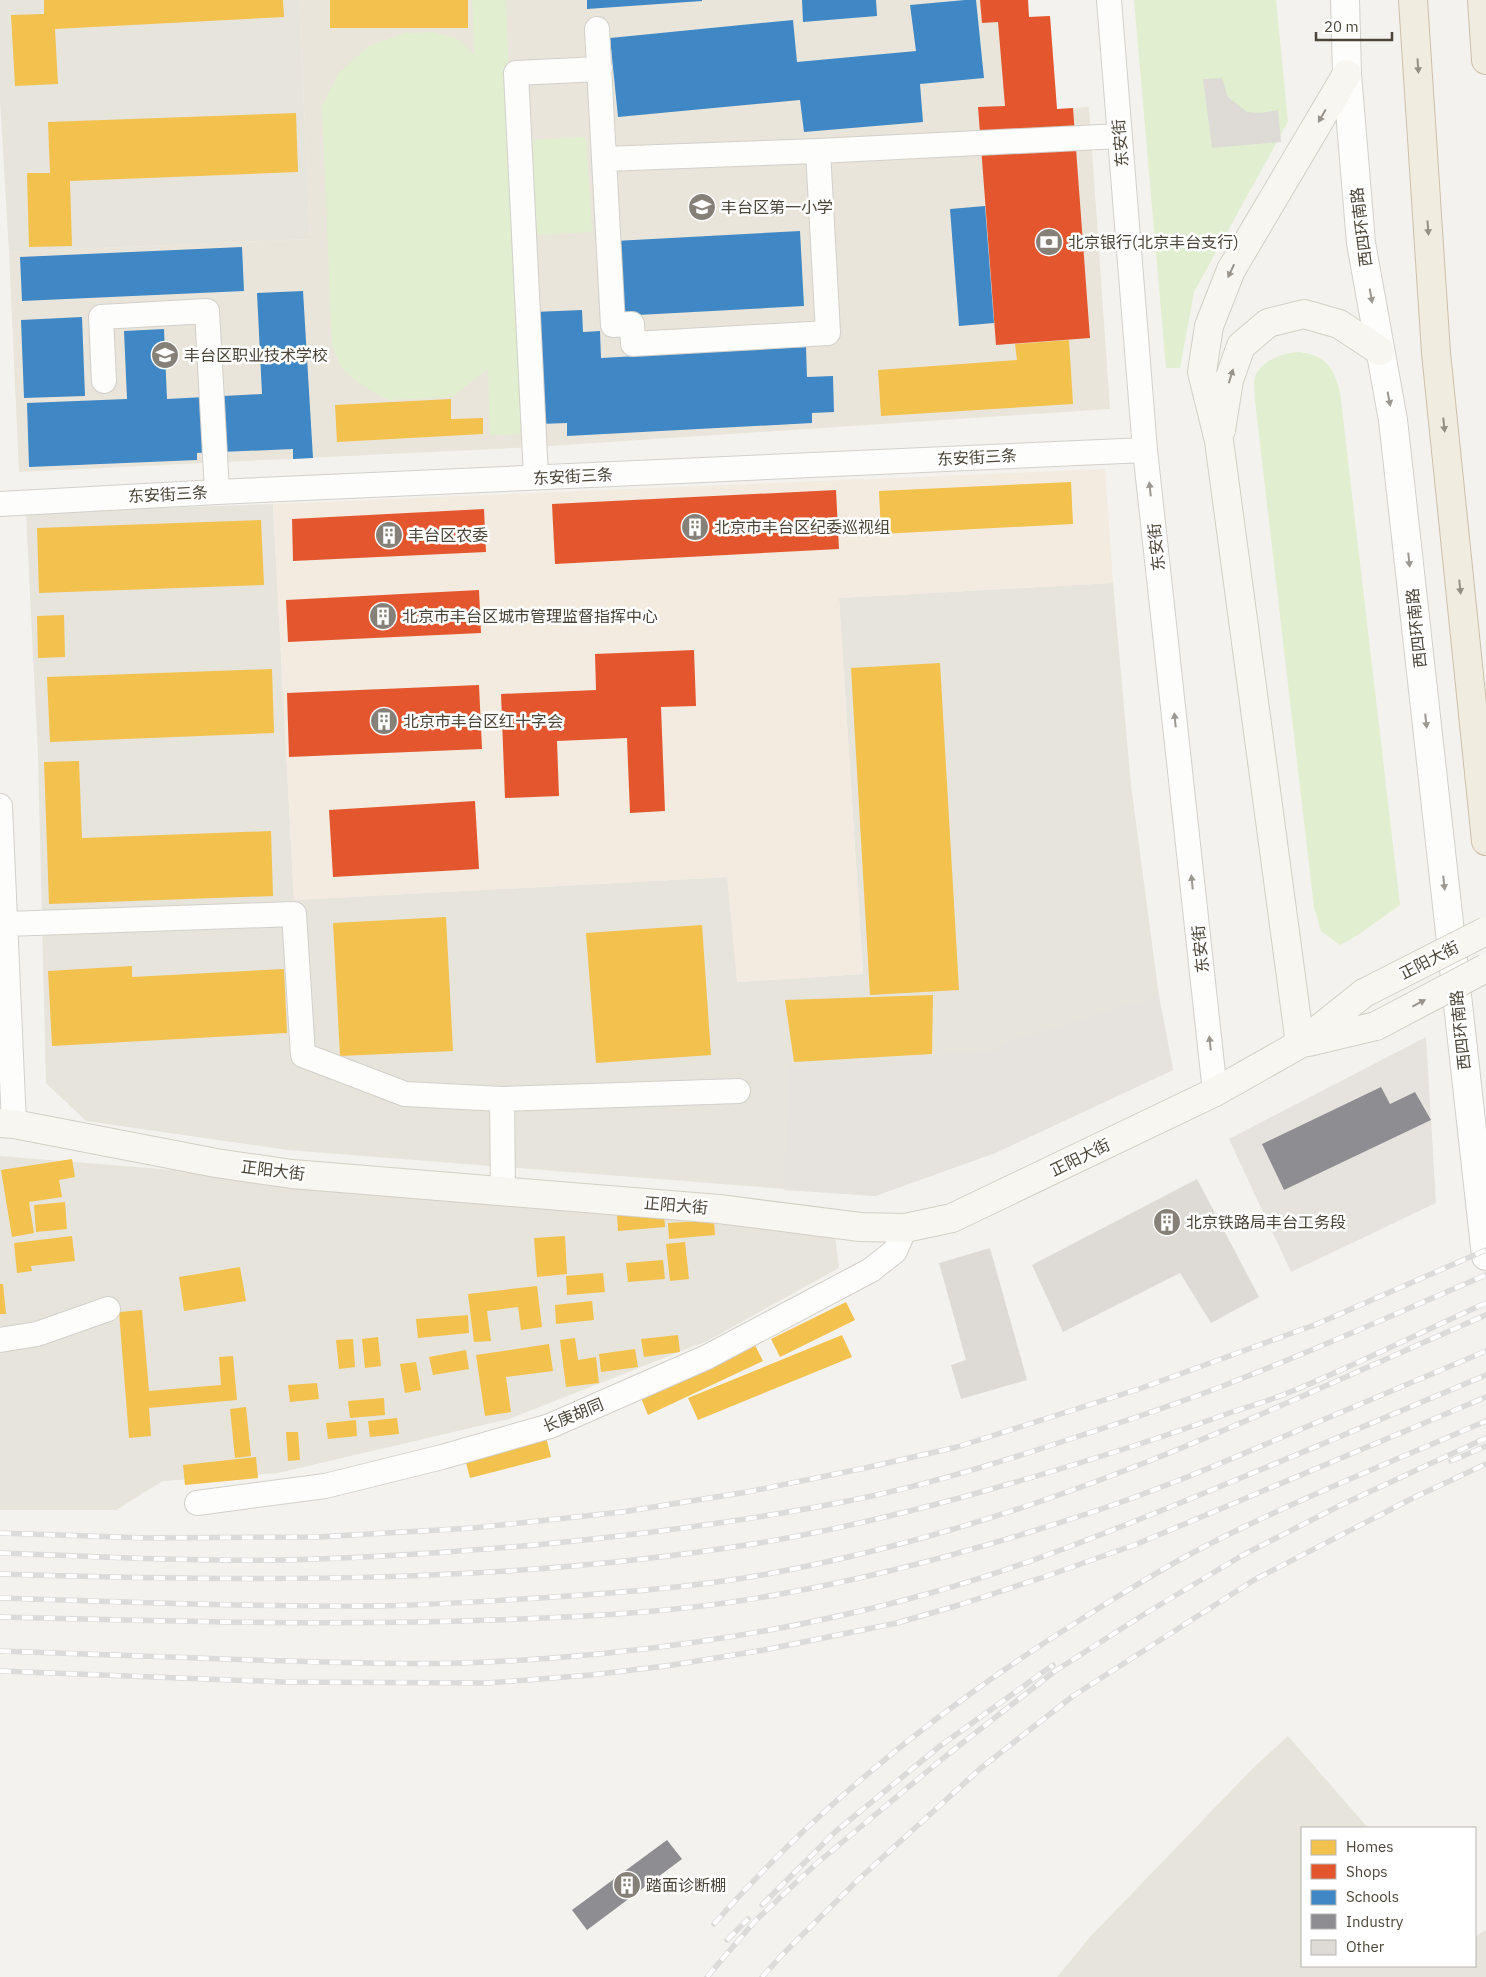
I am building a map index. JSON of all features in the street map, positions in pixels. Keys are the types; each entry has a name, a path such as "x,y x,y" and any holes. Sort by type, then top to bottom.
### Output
{"highway":[{"path":"1413,0 1436,353 1486,840"},
{"path":"1482,0 1486,60"}],"main road":[{"path":"1300,1044 1219,441 1202,372 1209,326 1232,270 1347,74"},
{"path":"1219,441 1229,380 1241,346 1268,323 1304,314 1339,324 1380,351"},
{"name":"正阳大街","path":"7,1124 216,1163 292,1174 719,1209 860,1227 905,1228 952,1218 1215,1092 1300,1044 1364,993 1486,931"},
{"name":"正阳大街","path":"1300,1044 1376,1026 1486,968"}],"street":[{"name":"东安街","path":"1109,0 1145,450 1215,1092"},
{"name":"西四环南路","path":"1345,0 1347,74 1361,243 1393,420 1486,1256"},
{"path":"598,29 613,325 632,324 633,344 828,333 818,151"},
{"path":"536,477 516,73 600,69"},
{"path":"604,159 818,151 1120,136"},
{"path":"104,381 101,317 208,311 217,492"},
{"name":"东安街三条","path":"0,504 217,492 1145,450"},
{"path":"0,806 6,924 7,1124"},
{"path":"6,924 294,914 303,1054 405,1094 502,1100 738,1091"},
{"path":"502,1100 503,1191"},
{"name":"长庚胡同","path":"197,1503 325,1486 550,1426 707,1357 871,1270 895,1251 905,1228"},
{"path":"0,1340 37,1334 108,1309"}],"shaded area":[{"path":"0,0 299,0 310,239 9,252 0,101"},
{"name":"丰台区第一小学","path":"299,0 1028,0 1029,17 1050,16 1057,109 1089,107 1110,409 534,447 19,472 9,252 310,239"},
{"path":"1105,469 1113,583 839,598 863,974 737,982 727,877 294,900 273,504"},
{"path":"273,504 294,900 728,877 738,982 863,974 839,598 1113,583 1131,785 1159,996 1173,1070 995,1153 875,1196 288,1150 86,1121 46,1083 38,756 26,513"},
{"path":"1159,996 1173,1070 995,1153 875,1196 784,1190 788,1067 994,1051 1007,1042"},
{"path":"1426,1037 1436,1203 1291,1272 1229,1139"},
{"path":"0,1156 719,1214 835,1235 839,1268 707,1341 509,1419 278,1473 163,1481 116,1510 0,1510"},
{"path":"1288,1736 1367,1827 1301,1827 1301,1967 1476,1967 1476,1935 1486,1930 1486,1977 1057,1977 1091,1936 1252,1769"}],"green space":[{"path":"472,0 506,0 522,434 490,435 488,369 452,397 388,400 358,383 341,367 332,346 322,106 339,73 369,46 405,33 432,32 456,38 475,56"},
{"path":"1134,0 1276,0 1288,122 1194,292 1180,368 1166,368"},
{"path":"586,137 592,232 537,235 531,140"},
{"path":"1299,352 1322,359 1335,376 1340,392 1400,905 1358,935 1340,945 1321,931 1314,907 1255,401 1254,379 1262,366 1273,358"}],"building: Homes":[{"path":"44,0 283,0 284,17 55,29 58,84 15,86 11,15 44,14"},
{"path":"330,0 468,0 468,28 330,28"},
{"path":"296,113 298,172 70,181 72,246 29,247 27,173 50,173 48,122"},
{"path":"1069,340 1073,404 881,416 878,370 1017,360 1015,344"},
{"path":"451,399 451,419 483,418 483,434 337,442 335,405"},
{"path":"1071,482 1073,524 881,534 879,491"},
{"path":"261,520 264,585 39,593 37,528"},
{"path":"64,615 65,657 38,658 37,616"},
{"path":"940,663 959,990 870,995 851,668"},
{"path":"272,669 274,733 50,742 47,677"},
{"path":"79,761 82,838 271,831 273,896 49,904 44,762"},
{"path":"446,917 453,1051 340,1056 333,923"},
{"path":"702,925 711,1055 596,1063 586,933"},
{"path":"132,966 132,977 284,969 287,1033 52,1046 48,971"},
{"path":"933,995 932,1054 794,1062 785,1000"},
{"path":"72,1159 75,1177 59,1180 62,1197 29,1202 34,1233 12,1237 1,1170"},
{"path":"65,1202 67,1229 36,1232 34,1205"},
{"path":"664,1212 665,1227 618,1231 617,1215"},
{"path":"714,1220 715,1235 669,1239 668,1223"},
{"path":"72,1236 75,1261 31,1266 32,1271 17,1273 14,1243"},
{"path":"565,1236 567,1274 537,1277 534,1238"},
{"path":"685,1242 689,1279 670,1281 666,1244"},
{"path":"663,1260 665,1279 628,1282 626,1263"},
{"path":"240,1267 246,1301 184,1311 179,1277"},
{"path":"603,1273 605,1292 567,1295 566,1276"},
{"path":"0,1284 3,1284 6,1314 0,1314"},
{"path":"537,1286 542,1327 521,1330 518,1307 487,1311 491,1341 474,1342 468,1294"},
{"path":"592,1301 594,1320 556,1324 555,1305"},
{"path":"846,1302 855,1320 780,1357 771,1339"},
{"path":"142,1310 149,1391 221,1385 219,1357 233,1356 237,1400 149,1408 151,1436 129,1438 119,1312"},
{"path":"468,1315 469,1333 418,1338 416,1319"},
{"path":"678,1335 680,1352 644,1357 641,1339"},
{"path":"842,1335 852,1357 698,1420 688,1398"},
{"path":"378,1337 381,1366 365,1368 362,1339"},
{"path":"575,1338 578,1360 596,1357 599,1383 566,1387 560,1340"},
{"path":"353,1339 355,1367 339,1369 336,1340"},
{"path":"549,1344 553,1371 506,1377 511,1412 485,1416 476,1355"},
{"path":"755,1345 763,1361 648,1415 641,1398"},
{"path":"635,1349 638,1367 601,1372 599,1354"},
{"path":"466,1350 469,1369 433,1375 429,1357"},
{"path":"416,1362 421,1390 405,1393 400,1364"},
{"path":"317,1383 319,1399 290,1402 288,1385"},
{"path":"384,1398 385,1415 350,1418 348,1401"},
{"path":"246,1407 251,1456 235,1458 230,1409"},
{"path":"397,1418 399,1434 370,1437 368,1421"},
{"path":"356,1420 357,1436 328,1439 326,1423"},
{"path":"286,1432 298,1432 300,1460 288,1461"},
{"path":"546,1437 551,1457 470,1478 465,1459"},
{"path":"256,1457 258,1478 185,1485 183,1465"}],"building: Shops":[{"path":"980,0 1028,0 1029,17 1050,16 1057,109 1073,108 1090,338 996,345 978,107 1005,106 998,22 982,23"},
{"name":"北京市丰台区纪委巡视组","path":"836,490 839,549 555,564 552,504"},
{"name":"丰台区农委","path":"484,509 486,552 293,561 292,519"},
{"name":"北京市丰台区城市管理监督指挥中心","path":"479,590 481,633 288,642 286,600"},
{"path":"694,650 696,706 661,707 665,811 630,813 627,738 557,741 559,796 505,798 501,694 596,690 595,654"},
{"name":"北京市丰台区红十字会","path":"479,685 482,749 289,757 287,693"},
{"path":"475,801 479,869 333,877 329,810"}],"building: Schools":[{"path":"587,0 702,0 702,1 587,9"},
{"path":"802,0 876,0 877,16 803,22"},
{"path":"976,0 984,78 920,84 923,122 804,132 800,100 618,117 610,38 793,20 797,62 916,51 910,5"},
{"path":"985,206 994,323 959,326 950,209"},
{"path":"800,231 804,306 619,316 615,241"},
{"path":"242,247 244,291 22,301 20,257"},
{"path":"303,291 313,458 293,459 293,449 197,453 197,460 29,467 27,403 127,399 124,331 164,329 167,399 262,394 257,293"},
{"path":"582,310 583,332 600,331 601,358 806,347 807,377 833,376 834,412 812,413 812,423 567,436 567,423 540,424 534,312"},
{"path":"82,317 85,396 24,398 21,320"}],"building: Industry":[{"path":"1381,1087 1390,1104 1415,1092 1431,1120 1284,1190 1262,1144"},
{"name":"踏面诊断棚","path":"667,1840 682,1859 587,1930 572,1910"}],"building: Other":[{"path":"1222,78 1228,97 1247,112 1261,113 1278,110 1281,142 1212,148 1203,79"},
{"name":"北京铁路局丰台工务段","path":"1197,1179 1259,1297 1211,1323 1180,1273 1063,1332 1032,1265"},
{"path":"990,1248 1027,1380 961,1399 951,1365 966,1360 939,1263"}],"railway":[{"path":"0,1533 146,1538 318,1537 473,1528 622,1512 747,1492 957,1447 1139,1389 1317,1324 1486,1250"},
{"path":"0,1553 213,1560 284,1560 382,1556 512,1547 627,1535 750,1518 831,1504 896,1490 969,1471 1152,1412 1332,1342 1486,1275"},
{"path":"0,1574 285,1579 475,1573 665,1556 803,1535 935,1505 1155,1439 1290,1392 1486,1303"},
{"path":"0,1598 236,1605 439,1604 679,1587 762,1575 857,1555 953,1529 1048,1499 1139,1465 1226,1429 1486,1315"},
{"path":"0,1617 246,1622 431,1622 634,1613 705,1606 775,1595 852,1580 929,1561 1005,1540 1105,1508 1202,1471 1486,1351"},
{"path":"0,1651 332,1662 462,1663 578,1656 637,1650 755,1633 871,1609 997,1573 1100,1535 1202,1494 1486,1375"},
{"path":"0,1671 284,1682 487,1683 591,1675 673,1665 764,1650 897,1623 1044,1577 1137,1544 1486,1397"},
{"path":"714,1924 754,1880 840,1798 933,1722 1030,1652 1166,1567 1231,1533 1303,1499 1486,1421"},
{"path":"707,1977 755,1921 816,1864 947,1755 1055,1671 1241,1556 1341,1505 1486,1438"},
{"path":"1451,1461 1486,1446"},
{"path":"762,1977 860,1878 981,1768 1073,1696 1254,1580 1413,1498 1486,1464"},
{"path":"762,1905 835,1832 940,1746 1053,1665"},
{"path":"727,1940 748,1919"}],"place":[{"name":"丰台区第一小学","path":"702,207"},
{"name":"北京银行(北京丰台支行)","path":"1049,242"},
{"name":"丰台区职业技术学校","path":"165,355"},
{"name":"北京市丰台区纪委巡视组","path":"695,527"},
{"name":"丰台区农委","path":"389,535"},
{"name":"北京市丰台区城市管理监督指挥中心","path":"383,616"},
{"name":"北京市丰台区红十字会","path":"384,721"},
{"name":"北京铁路局丰台工务段","path":"1167,1222"},
{"name":"踏面诊断棚","path":"627,1885"}]}
